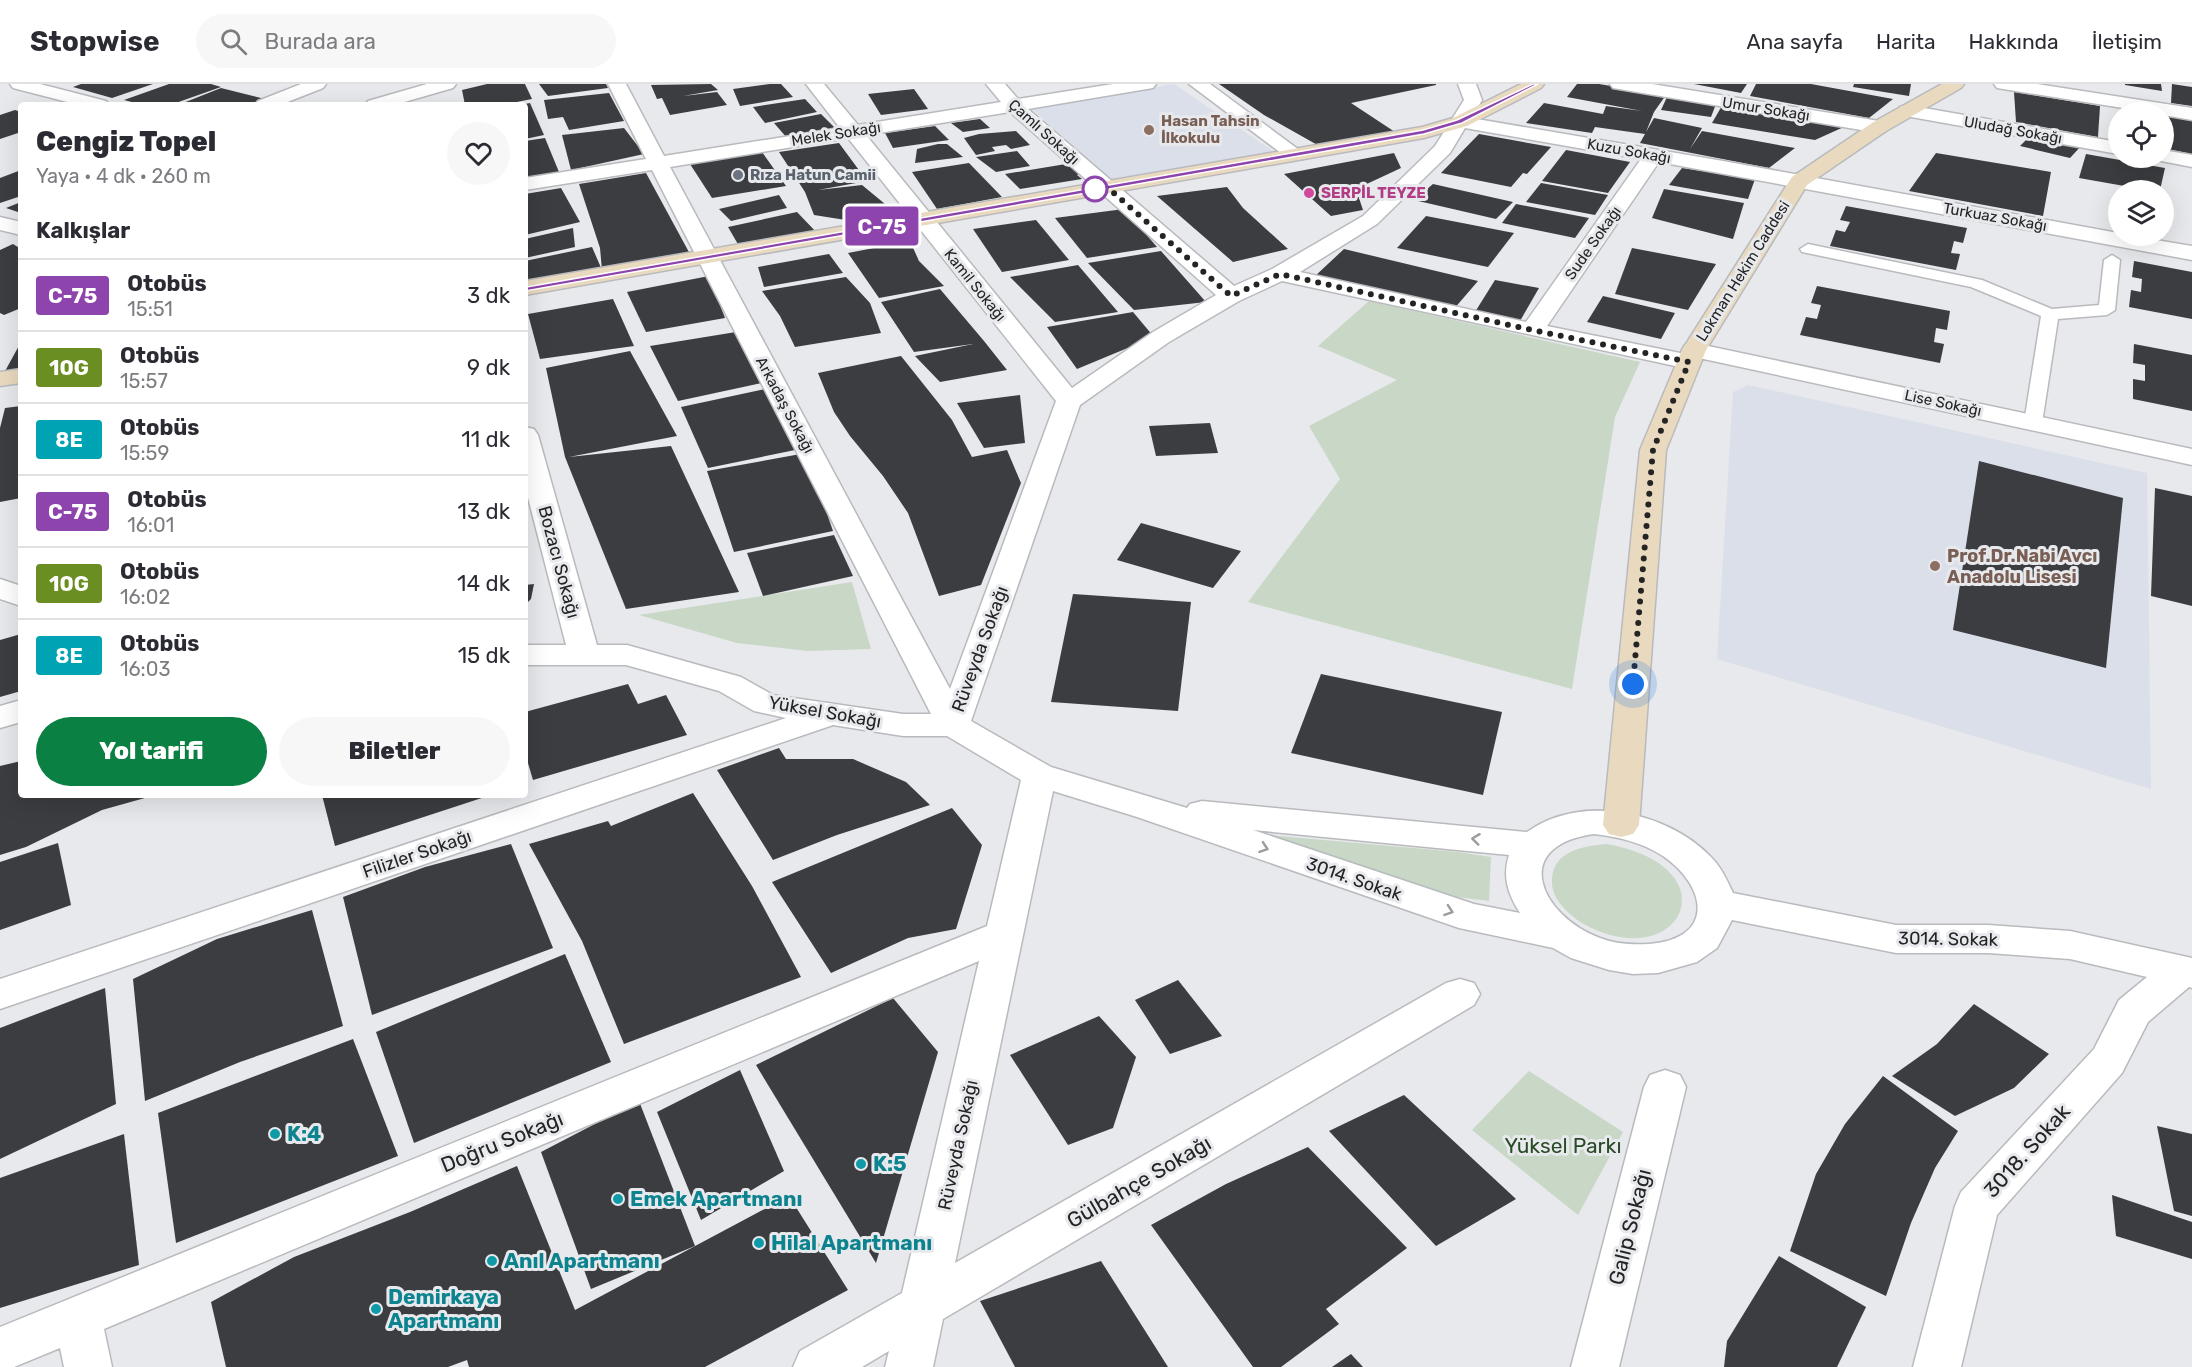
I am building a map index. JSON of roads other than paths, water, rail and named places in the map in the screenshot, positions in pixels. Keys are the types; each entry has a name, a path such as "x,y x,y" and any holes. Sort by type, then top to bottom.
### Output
{"street":[{"path":"19,84 88,102"},
{"path":"272,102 317,84"},
{"name":"Arkadaş Sokağı","path":"617,84 953,725"},
{"name":"Kamil Sokağı","path":"815,84 1069,401"},
{"name":"Çamlı Sokağı","path":"995,84 1013,105 1231,296"},
{"name":"Melek Sokağı","path":"528,184 1147,84"},
{"path":"1198,84 1296,155"},
{"path":"1069,401 1161,337 1231,296 1280,274 1370,220 1443,149 1473,100 1467,84"},
{"path":"528,287 1424,132 1460,122 1535,84"},
{"name":"Umur Sokağı","path":"1618,84 1879,127"},
{"name":"Lokman Hekim Caddesi","path":"1621,825 1653,450 1691,356 1799,181 1879,127 1955,84"},
{"path":"2003,84 2192,114"},
{"path":"386,102 434,90"},
{"name":"Uludağ Sokağı","path":"1907,111 2108,146"},
{"name":"Kuzu Sokağı","path":"1460,122 1799,181"},
{"name":"Sude Sokağı","path":"1532,330 1654,155"},
{"path":"2174,158 2192,161"},
{"name":"Turkuaz Sokağı","path":"1799,181 2192,253"},
{"path":"0,223 18,228"},
{"path":"1280,274 1532,330 1691,356"},
{"name":"Lise Sokağı","path":"1691,356 2033,423 2192,458"},
{"path":"0,379 18,376"},
{"name":"Rüveyda Sokağı","path":"909,1367 1039,775 953,725 1069,401"},
{"name":"Bozacı Sokağı","path":"528,446 585,655"},
{"path":"0,588 18,596"},
{"name":"Yüksel Sokağı","path":"528,655 627,655 730,684 765,704 903,726 953,725"},
{"path":"0,717 18,712"},
{"name":"Filizler Sokağı","path":"0,994 833,714"},
{"name":"3014. Sokak","path":"1039,775 1149,808 1472,918 1563,936"},
{"name":"3014. Sokak","path":"1149,808 1534,845"},
{"path":"1594,822 1621,825 1647,832 1671,844 1692,859 1707,877 1715,896 1716,916 1708,933 1693,947 1672,957 1645,960 1617,958 1588,950 1563,936 1543,919 1529,900 1523,880 1525,862 1534,845 1549,833 1570,825 1594,822"},
{"name":"3014. Sokak","path":"1715,903 1896,939 1988,939 2070,945 2189,981"},
{"name":"Doğru Sokağı","path":"0,1350 1004,935"},
{"name":"3018. Sokak","path":"1937,1367 1977,1206 2108,1061 2133,1011 2189,981"},
{"name":"Gülbahçe Sokağı","path":"817,1367 1460,994"},
{"name":"Galip Sokağı","path":"1595,1367 1665,1087"},
{"path":"78,1318 88,1367"}],"lane":[{"path":"1808,249 1976,283 2050,314 2107,310 2112,260"},
{"path":"2033,423 2050,314"}],"place":[{"name":"Hasan Tahsin İlkokulu","path":"1149,130"},
{"name":"Rıza Hatun Camii","path":"738,175"},
{"name":"SERPİL TEYZE","path":"1309,193"},
{"name":"Prof.Dr.Nabi Avcı Anadolu Lisesi","path":"1935,566"},
{"name":"K:4","path":"275,1134"},
{"name":"K:5","path":"861,1164"},
{"name":"Emek Apartmanı","path":"618,1199"},
{"name":"Hilal Apartmanı","path":"759,1243"},
{"name":"Anıl Apartmanı","path":"492,1261"},
{"name":"Demirkaya Apartmanı","path":"376,1309"}],"park label":[{"name":"Yüksel Parkı","path":"1563,1146"}]}
